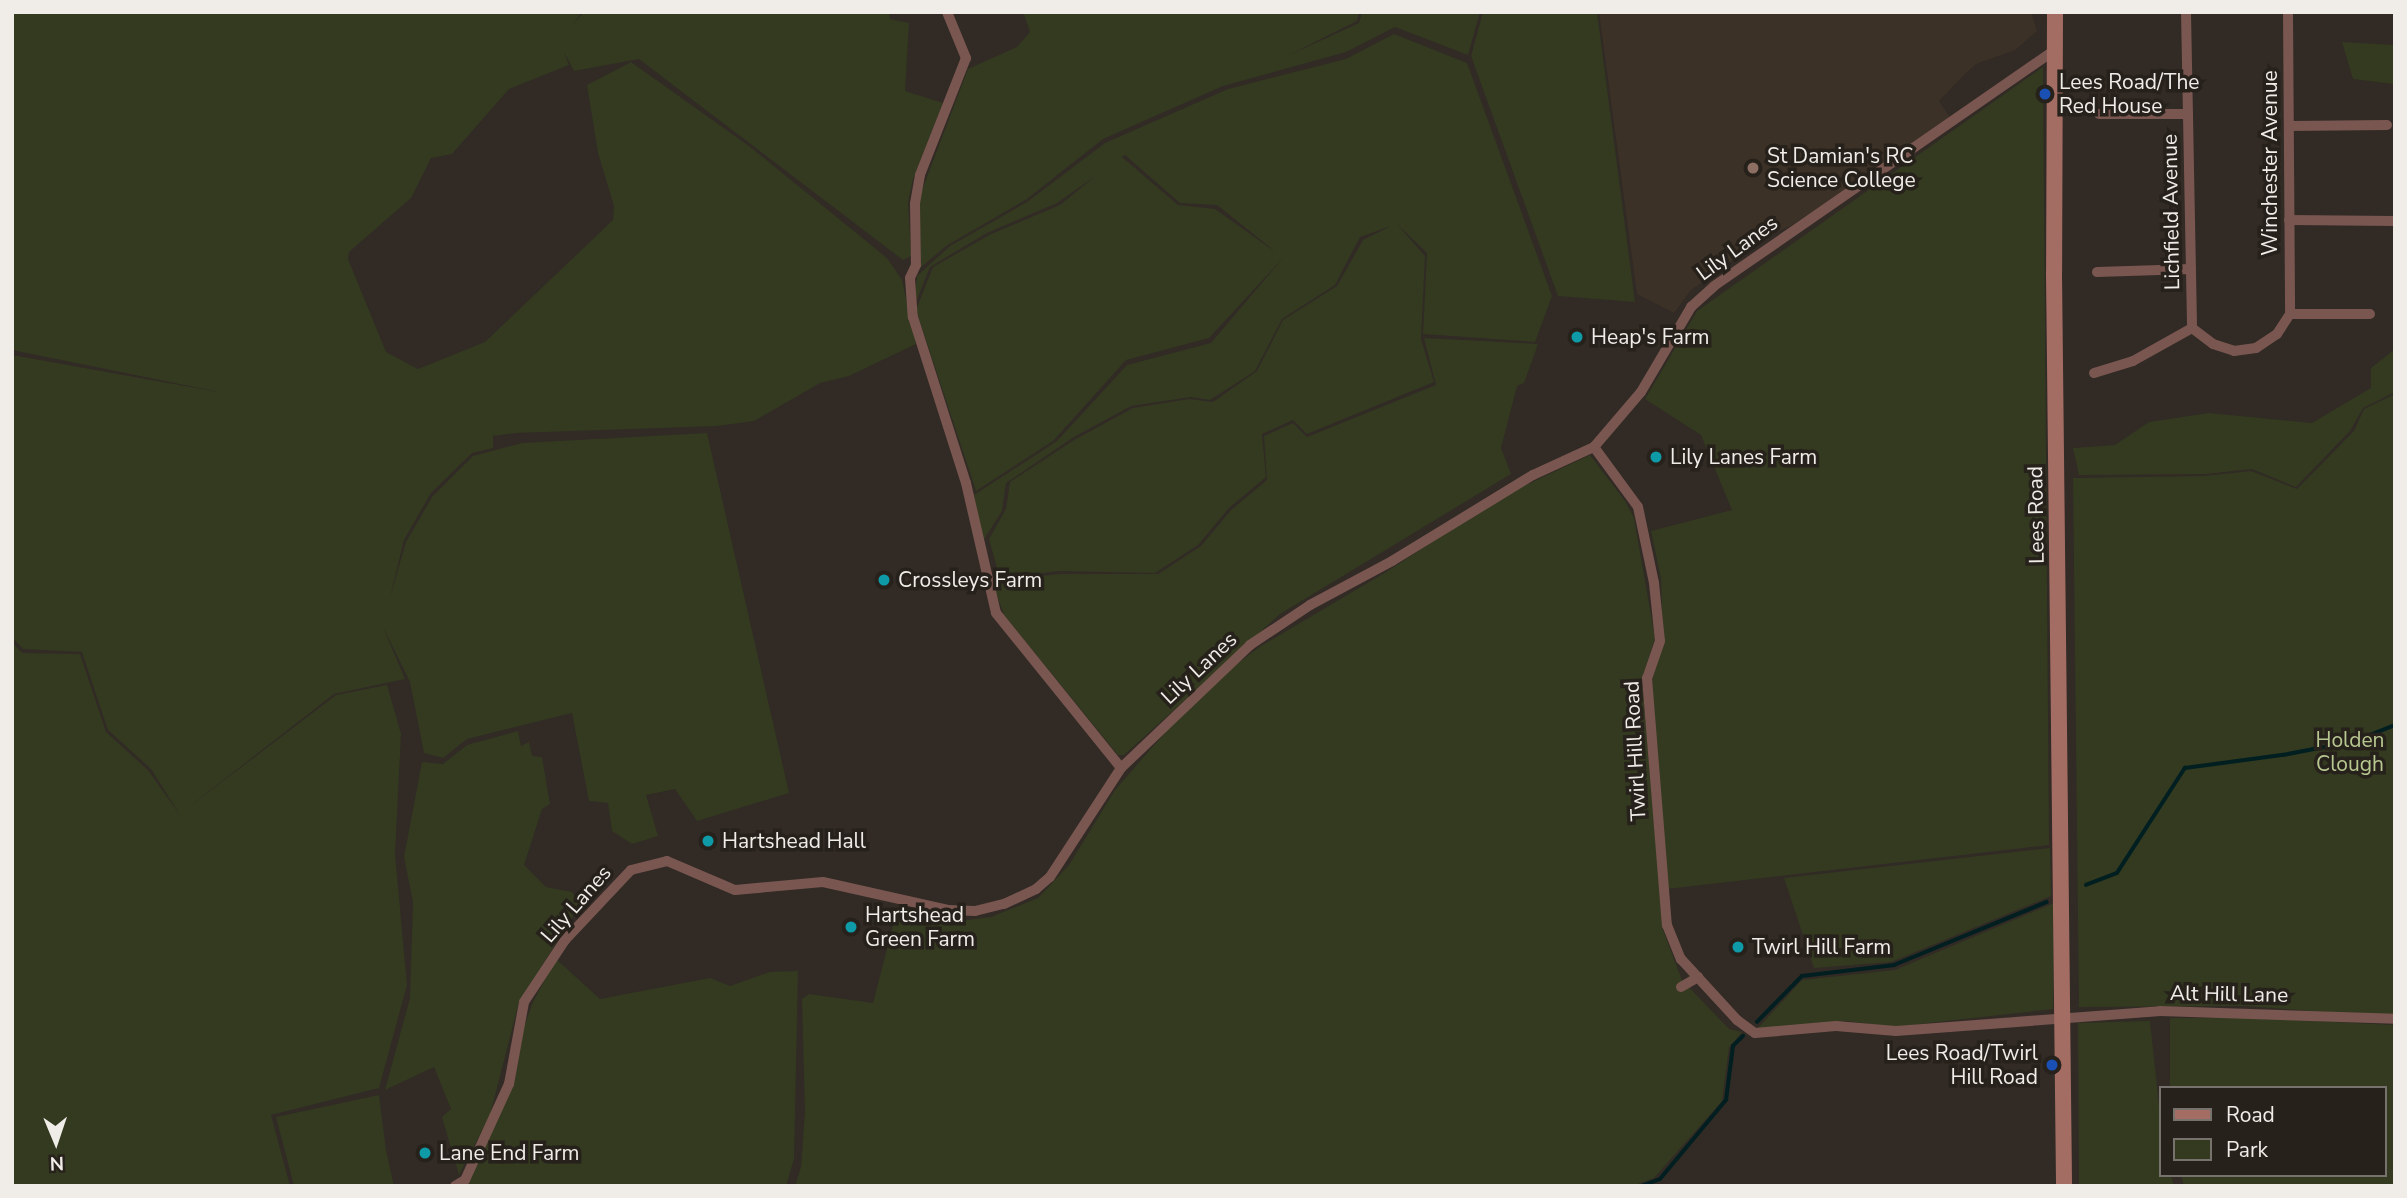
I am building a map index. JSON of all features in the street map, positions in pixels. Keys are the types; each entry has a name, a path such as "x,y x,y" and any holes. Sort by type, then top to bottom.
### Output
{"main road":[{"name":"Lees Road","path":"2055,12 2054,273 2064,1186"}],"street":[{"path":"947,12 966,58 920,175 915,204 916,265 910,278 913,317 966,483 996,613 1121,768"},
{"name":"Lichfield Avenue","path":"2186,12 2192,328"},
{"name":"Winchester Avenue","path":"2288,12 2290,314"},
{"name":"Lily Lanes","path":"454,1186 465,1180 509,1084 524,1002 565,940 631,870 667,860 735,890 823,882 948,910 987,909 1024,896 1050,877 1121,768 1250,645 1310,605 1392,561 1533,475 1594,447 1641,392 1691,307 1714,286 2054,51"},
{"path":"2099,114 2188,114"},
{"path":"2289,126 2387,125"},
{"path":"2289,220 2395,221"},
{"path":"2097,272 2191,269"},
{"path":"2094,373 2133,361 2192,328 2213,344 2234,351 2256,348 2277,334 2290,314 2370,314"},
{"name":"Twirl Hill Road","path":"1594,447 1638,507 1654,583 1660,641 1647,678 1667,925 1681,958 1737,1020 1755,1033 1836,1026 1896,1031 2063,1016"},
{"path":"1681,987 1698,977"},
{"name":"Alt Hill Lane","path":"2063,1016 2198,1011 2395,1019"}],"shaded area":[{"name":"St Damian's RC Science College","path":"1599,12 2031,12 2037,31 2015,50 1976,64 1964,75 1939,101 1951,119 1873,174 1790,226 1763,238 1690,291 1674,313 1637,294"}],"green space":[{"path":"12,12 582,12 573,24 584,12 889,12 890,19 909,23 905,91 943,103 913,179 908,202 911,256 903,260 639,59 574,71 564,52 569,65 509,89 452,154 431,158 411,198 349,252 348,259 386,352 418,369 485,342 613,220 614,206 598,153 587,85 631,62 749,146 887,258 902,280 916,344 849,376 820,383 754,421 717,426 493,436 493,448 472,453 431,493 404,540 390,598 406,542 432,497 473,456 522,443 707,433 789,793 697,821 675,789 646,795 658,836 632,844 612,831 608,803 589,801 572,713 467,739 443,758 424,753 410,682 383,627 405,679 334,694 181,813 336,695 387,685 401,734 395,854 407,985 379,1088 271,1115 290,1186 12,1186 12,642 22,653 80,654 106,732 148,770 180,815 151,769 108,730 82,652 23,649 12,637 12,355 224,393 12,350"},
{"path":"1023,12 1359,12 1357,21 1287,56 1359,23 1362,12 1480,12 1468,55 1395,27 1346,52 1223,86 1103,139 1027,199 946,246 919,269 919,198 968,69 1017,47 1030,32"},
{"path":"1483,12 1597,12 1635,302 1558,296 1471,56"},
{"path":"1394,34 1467,63 1552,296 1535,342 1423,334 1427,253 1397,224 1425,256 1421,339 1434,382 1307,434 1293,420 1262,434 1266,477 1229,508 1198,545 1155,573 1058,571 1000,579 989,539 1006,509 1010,482 1074,440 1133,408 1189,399 1213,402 1257,371 1283,320 1337,286 1363,240 1391,226 1360,237 1335,285 1282,319 1255,371 1210,400 1191,397 1131,406 1074,437 1006,483 1002,511 983,541 974,495 1057,441 1127,365 1211,343 1283,258 1209,338 1126,360 1053,441 976,491 916,310 933,267 991,234 1060,205 1094,177 1057,203 987,233 930,267 914,307 917,276 950,246 1027,202 1105,143 1228,89 1346,59","holes":["1125,155 1180,203 1217,205 1277,253 1215,209 1178,205 1122,157"]},
{"path":"2342,42 2395,45 2395,91 2393,84 2353,79"},
{"path":"2043,67 2049,845 1667,889 1652,681 1663,643 1661,579 1651,531 1732,510 1701,435 1645,399 1697,311"},
{"path":"1424,338 1538,344 1524,383 1517,386 1501,448 1511,474 1280,614 1124,755 1118,755 1004,615 992,581 1060,574 1158,574 1201,546 1231,510 1267,480 1264,436 1293,423 1307,437 1436,385"},
{"path":"2395,349 2395,392 2363,408 2350,431 2296,487 2252,469 2206,474 2079,475 2073,448 2115,445 2149,422 2209,413 2312,423 2371,388 2371,368"},
{"name":"Holden Clough","path":"2395,394 2395,1014 2347,1014 2247,1006 2079,1007 2073,478 2204,476 2251,471 2297,489 2354,431 2364,409"},
{"path":"1590,455 1625,501 1634,518 1655,638 1642,679 1663,930 1682,980 1729,1029 1742,1032 1729,1047 1722,1101 1654,1178 1632,1186 795,1186 801,1167 805,1112 802,999 809,994 873,1003 898,906 960,921 991,917 1038,898 1069,865 1115,790 1203,689 1261,646 1386,572 1507,494"},
{"path":"518,731 521,746 529,742 532,756 542,757 550,804 542,809 524,865 546,887 572,892 580,905 519,1002 490,1115 459,1175 442,1117 451,1109 434,1067 385,1090 410,998 413,902 404,857 422,762 443,764 467,745"},
{"path":"2050,848 2051,896 1891,962 1814,968 1784,878"},
{"path":"2054,903 2053,1009 1893,1027 1847,1021 1757,1029 1802,980 1895,970"},
{"path":"556,959 600,999 710,978 730,986 770,972 798,971 794,1159 786,1186 467,1186 533,1002"},
{"path":"2170,1018 2252,1018 2395,1025 2395,1186 2184,1186 2182,1177 2386,1177 2386,1086 2170,1086"},
{"path":"2150,1021 2158,1096 2158,1177 2172,1177 2174,1186 2079,1186 2078,1023"},
{"path":"379,1095 394,1186 294,1186 276,1117"}],"waterway":[{"path":"2086,885 2117,873 2185,768 2283,755 2355,741 2395,725"},
{"path":"1757,1022 1802,976 1894,965 2047,902"},
{"path":"1642,1186 1660,1179 1726,1100 1733,1046 1743,1036"}],"place":[{"name":"Lees Road/The Red House","path":"2045,94"},
{"name":"St Damian's RC Science College","path":"1753,168"},
{"name":"Heap's Farm","path":"1577,337"},
{"name":"Lily Lanes Farm","path":"1656,457"},
{"name":"Crossleys Farm","path":"884,580"},
{"name":"Hartshead Hall","path":"708,841"},
{"name":"Hartshead Green Farm","path":"851,927"},
{"name":"Twirl Hill Farm","path":"1738,947"},
{"name":"Lees Road/Twirl Hill Road","path":"2052,1065"},
{"name":"Lane End Farm","path":"425,1153"}]}
